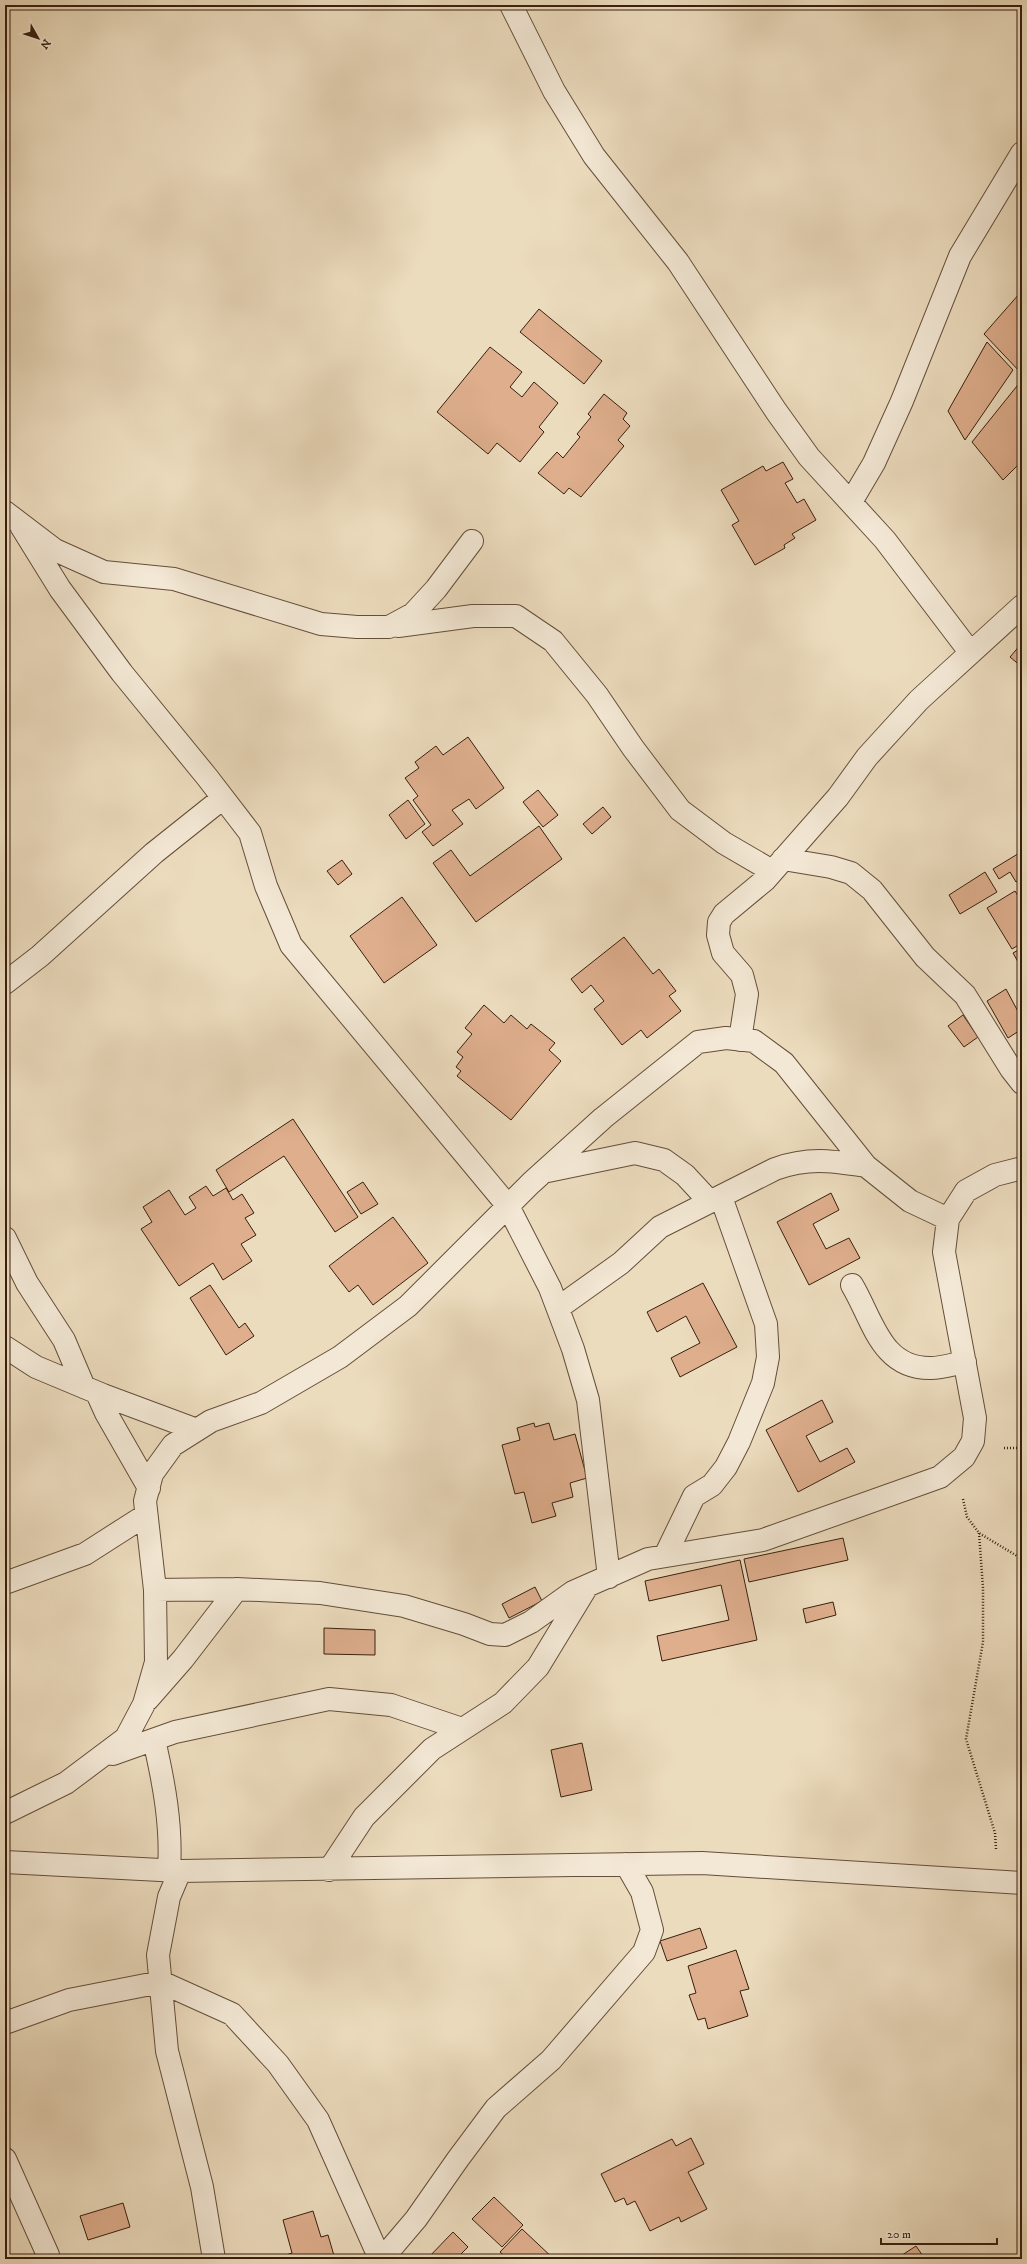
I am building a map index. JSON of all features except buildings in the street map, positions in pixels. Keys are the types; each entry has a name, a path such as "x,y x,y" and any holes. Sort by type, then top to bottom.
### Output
{"street":[{"path":"511,5 554,91 594,156 678,262 776,411 809,457 885,540 970,652"},
{"path":"851,502 874,463 886,436 960,256 1022,153"},
{"path":"13,519 55,550 104,572 174,579 321,624 357,627 389,627 473,616 516,616 553,641 597,695 633,748 680,810 724,844 777,865 831,866 851,873 872,890 925,957 965,995 1011,1070 1022,1083"},
{"path":"13,519 60,589 122,673 250,833 266,886 291,945 508,1206 550,1288 573,1349 588,1400 609,1576"},
{"path":"389,627 413,614 436,589 472,541"},
{"path":"740,1040 747,994 742,975 723,953 718,935 719,922 724,914 765,880 838,796 867,757 919,700 1022,606"},
{"path":"5,983 40,956 154,853 223,798"},
{"path":"5,1812 66,1783 99,1759 126,1738 144,1704 156,1662 155,1590 145,1501 152,1474 173,1445 211,1421 261,1403 340,1357 408,1306 543,1172 603,1118 698,1042 726,1038 754,1041 784,1063 866,1166 910,1201 948,1219"},
{"path":"543,1172 635,1152 664,1160 716,1199 766,1324 768,1357 763,1382 739,1442 726,1467 712,1485 694,1496 665,1556"},
{"path":"558,1308 621,1263 660,1227 775,1170 795,1162 824,1160 866,1166"},
{"path":"155,1590 237,1590 320,1593 404,1606 464,1624 490,1634 506,1635 531,1622 573,1592 648,1559 763,1540 940,1477 964,1457 973,1441 975,1418 944,1252 948,1219 966,1191 994,1175 1022,1168"},
{"path":"5,1238 27,1283 64,1340 148,1488"},
{"path":"852,1285 862,1302 873,1329 889,1353 912,1367 932,1368 965,1362"},
{"path":"5,1347 36,1367 91,1390 197,1430"},
{"path":"5,1583 85,1554 146,1514"},
{"path":"329,1870 364,1817 432,1749 502,1703 538,1667 588,1586"},
{"path":"144,1704 183,1659 237,1590"},
{"path":"99,1759 175,1732 239,1717 329,1699 391,1705 462,1729"},
{"path":"154,1740 161,1768 174,1871 158,1955 168,2051 202,2187 214,2259"},
{"path":"5,1862 174,1871 702,1864 1022,1883"},
{"path":"5,2023 69,2000 161,1982 232,2014 278,2064 318,2120 381,2259 416,2219 458,2158 496,2108 551,2060 644,1952 652,1930 642,1892 626,1864"},
{"path":"5,2159 48,2255 47,2259"}],"path":[{"path":"953,1466 967,1517 979,1533 1022,1559"},
{"path":"979,1533 983,1588 983,1642 966,1739 995,1833 997,1882"}]}
